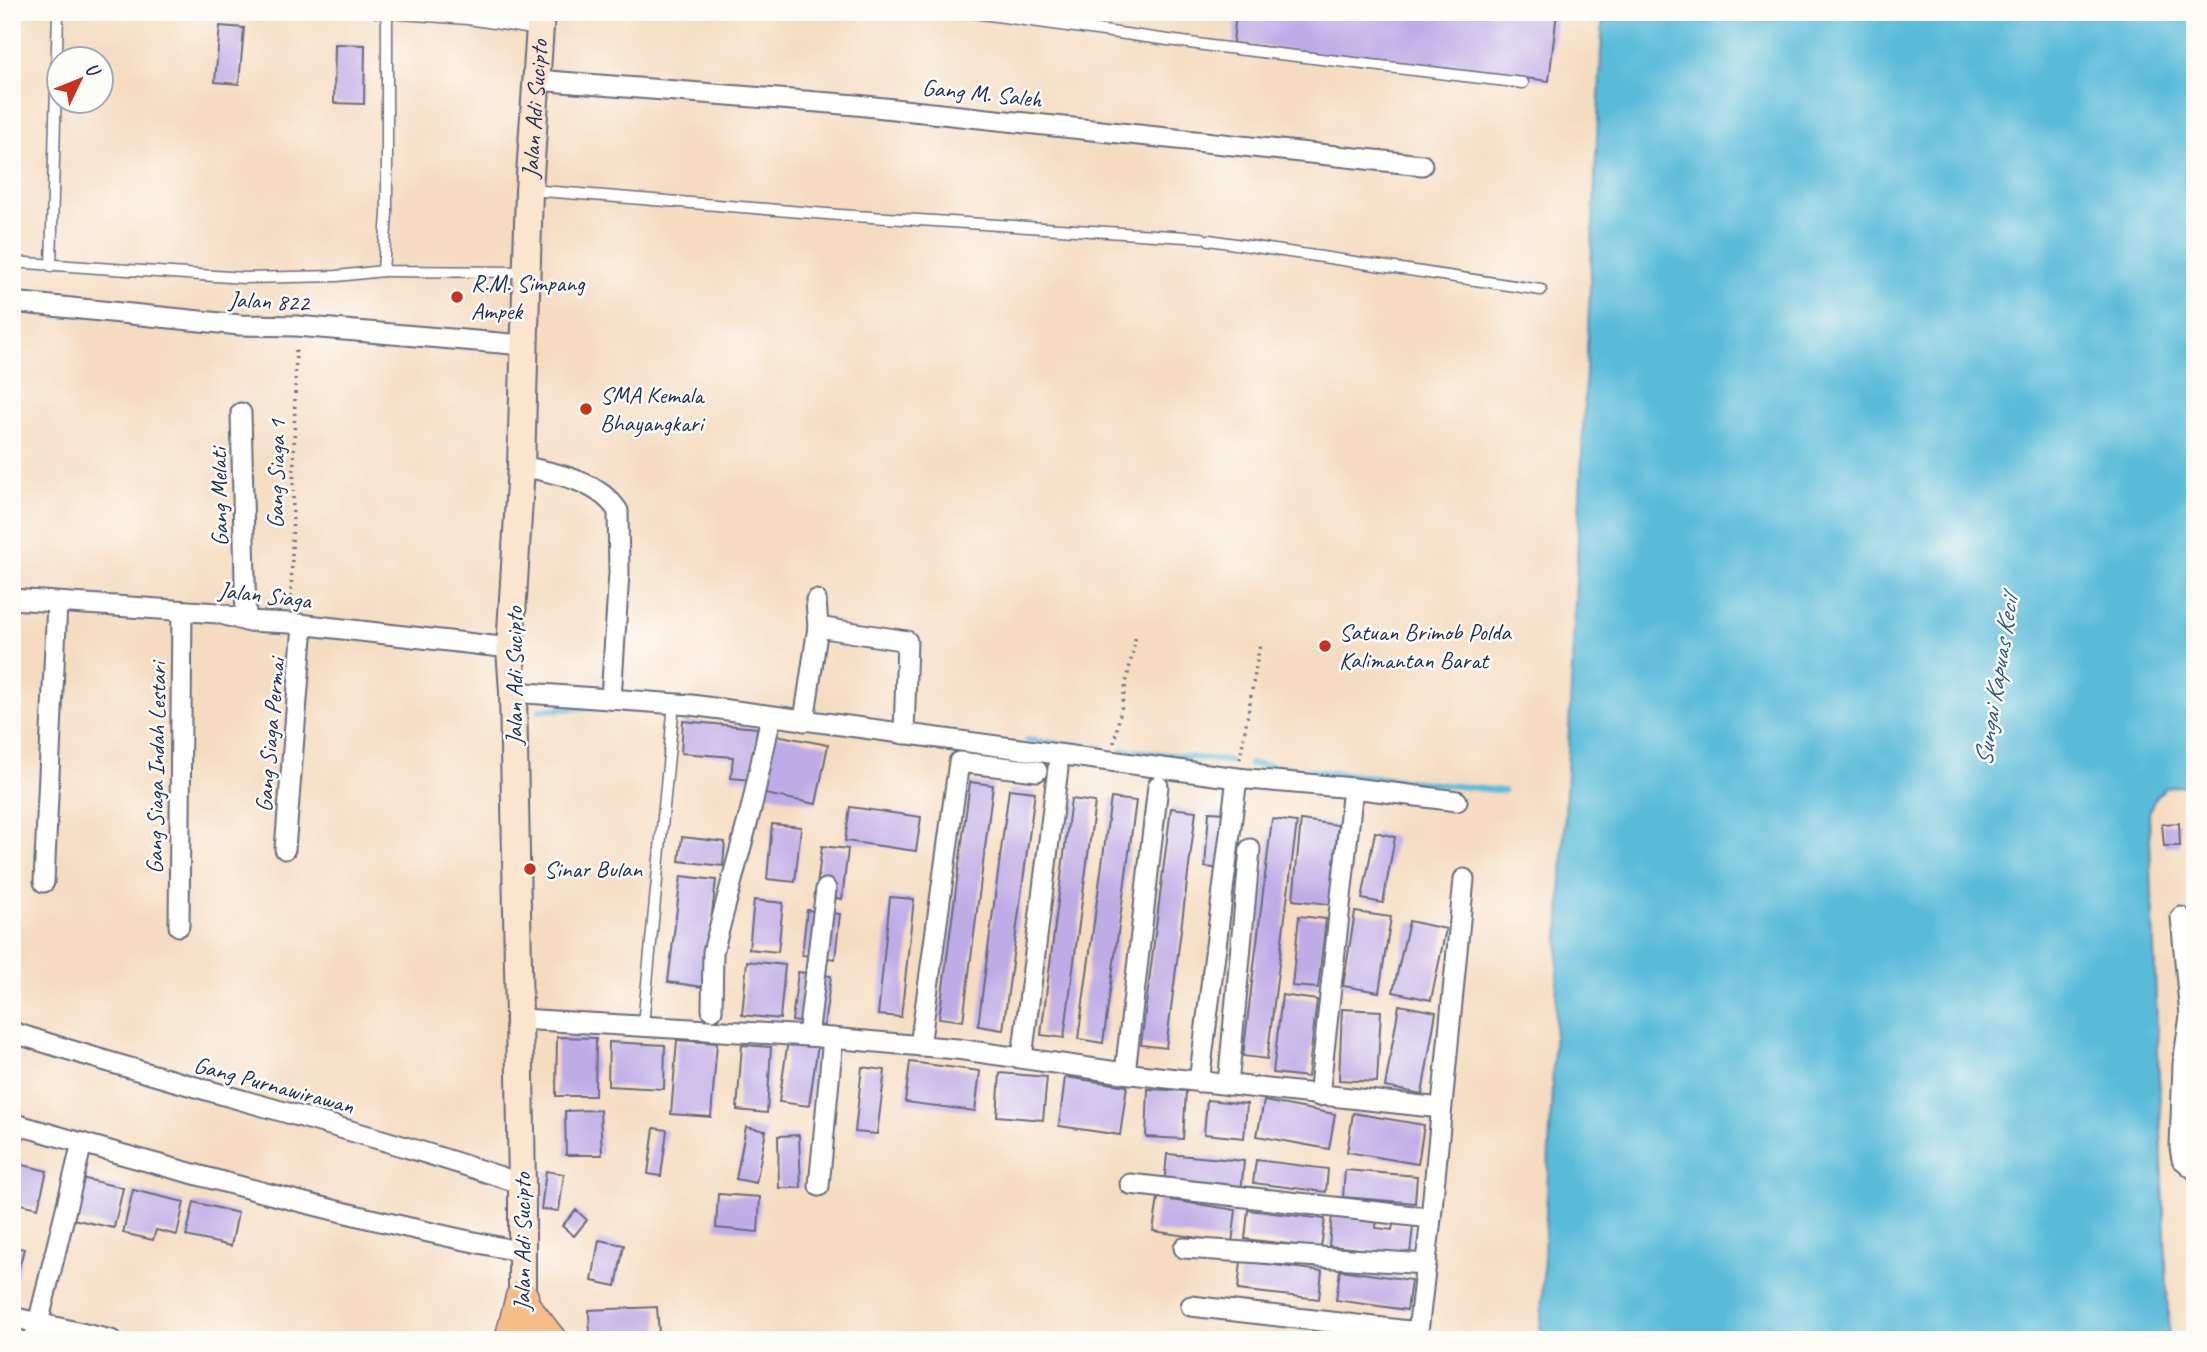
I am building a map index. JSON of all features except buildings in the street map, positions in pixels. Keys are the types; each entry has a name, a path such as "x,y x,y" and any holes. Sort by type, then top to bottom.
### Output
{"highway":[{"path":"511,1340 522,1301"},
{"path":"522,1301 550,1340"}],"main road":[{"name":"Jalan Adi Sucipto","path":"523,1340 520,1019 510,648 521,466 529,190 541,21"}],"street":[{"name":"Gang M. Saleh","path":"536,80 856,105 1422,165"},
{"name":"Jalan 822","path":"12,302 240,325 296,326 523,345"},
{"name":"Gang Melati","path":"241,413 246,621"},
{"path":"521,466 568,477 600,493 618,511 618,585 611,699"},
{"name":"Jalan Siaga","path":"12,599 218,614 246,621 297,624 510,648"},
{"path":"804,721 818,627 816,600"},
{"path":"44,882 57,603"},
{"name":"Gang Siaga Indah Lestari","path":"178,926 182,611"},
{"name":"Gang Siaga Permai","path":"285,849 297,624"},
{"path":"818,627 907,641 904,734"},
{"path":"513,692 674,704 1237,778 1353,788 1457,802"},
{"path":"712,1010 713,952 752,805 771,716"},
{"path":"920,1046 959,762 1037,771"},
{"path":"1022,1058 1058,768"},
{"path":"1199,1082 1237,778"},
{"path":"1125,1073 1158,786"},
{"path":"1320,1096 1353,788"},
{"path":"1228,1085 1250,849"},
{"path":"1191,1306 1418,1332 1464,879"},
{"path":"808,1036 826,889"},
{"path":"2181,917 2190,1016 2183,1064 2180,1147 2182,1159 2195,1170"},
{"path":"520,1019 808,1036 920,1046 1199,1082 1441,1108"},
{"name":"Gang Purnawirawan","path":"12,1032 112,1065 448,1159 523,1184"},
{"path":"819,1186 833,1038"},
{"path":"12,1123 351,1215 523,1252"},
{"path":"36,1331 82,1143"},
{"path":"1130,1184 1431,1218"},
{"path":"1184,1248 1426,1264"},
{"path":"12,1317 36,1331 111,1340"}],"lane":[{"path":"51,266 58,12"},
{"path":"376,12 541,21"},
{"path":"968,12 1211,46 1523,83"},
{"path":"383,271 387,214 387,13"},
{"path":"529,190 839,215 1205,239 1541,290"},
{"path":"12,262 244,278 337,276 383,271 527,272"},
{"path":"643,1025 674,704"}],"path":[{"name":"Gang Siaga 1","path":"296,326 297,624"},
{"path":"1110,761 1136,635"},
{"path":"1237,778 1260,644"}],"water":[{"name":"Sungai Kapuas Kecil","path":"1603,12 2195,12 2195,784 2165,788 2155,798 2149,813 2169,1340 1540,1340"}],"waterway":[{"path":"540,710 596,707"},
{"path":"1027,740 1101,748"},
{"path":"1123,750 1229,761"},
{"path":"1250,764 1504,791"}],"place":[{"name":"R.M. Simpang Ampek","path":"457,297"},
{"name":"SMA Kemala Bhayangkari","path":"586,409"},
{"name":"Satuan Brimob Polda Kalimantan Barat","path":"1325,646"},
{"name":"Sinar Bulan","path":"530,869"}]}
